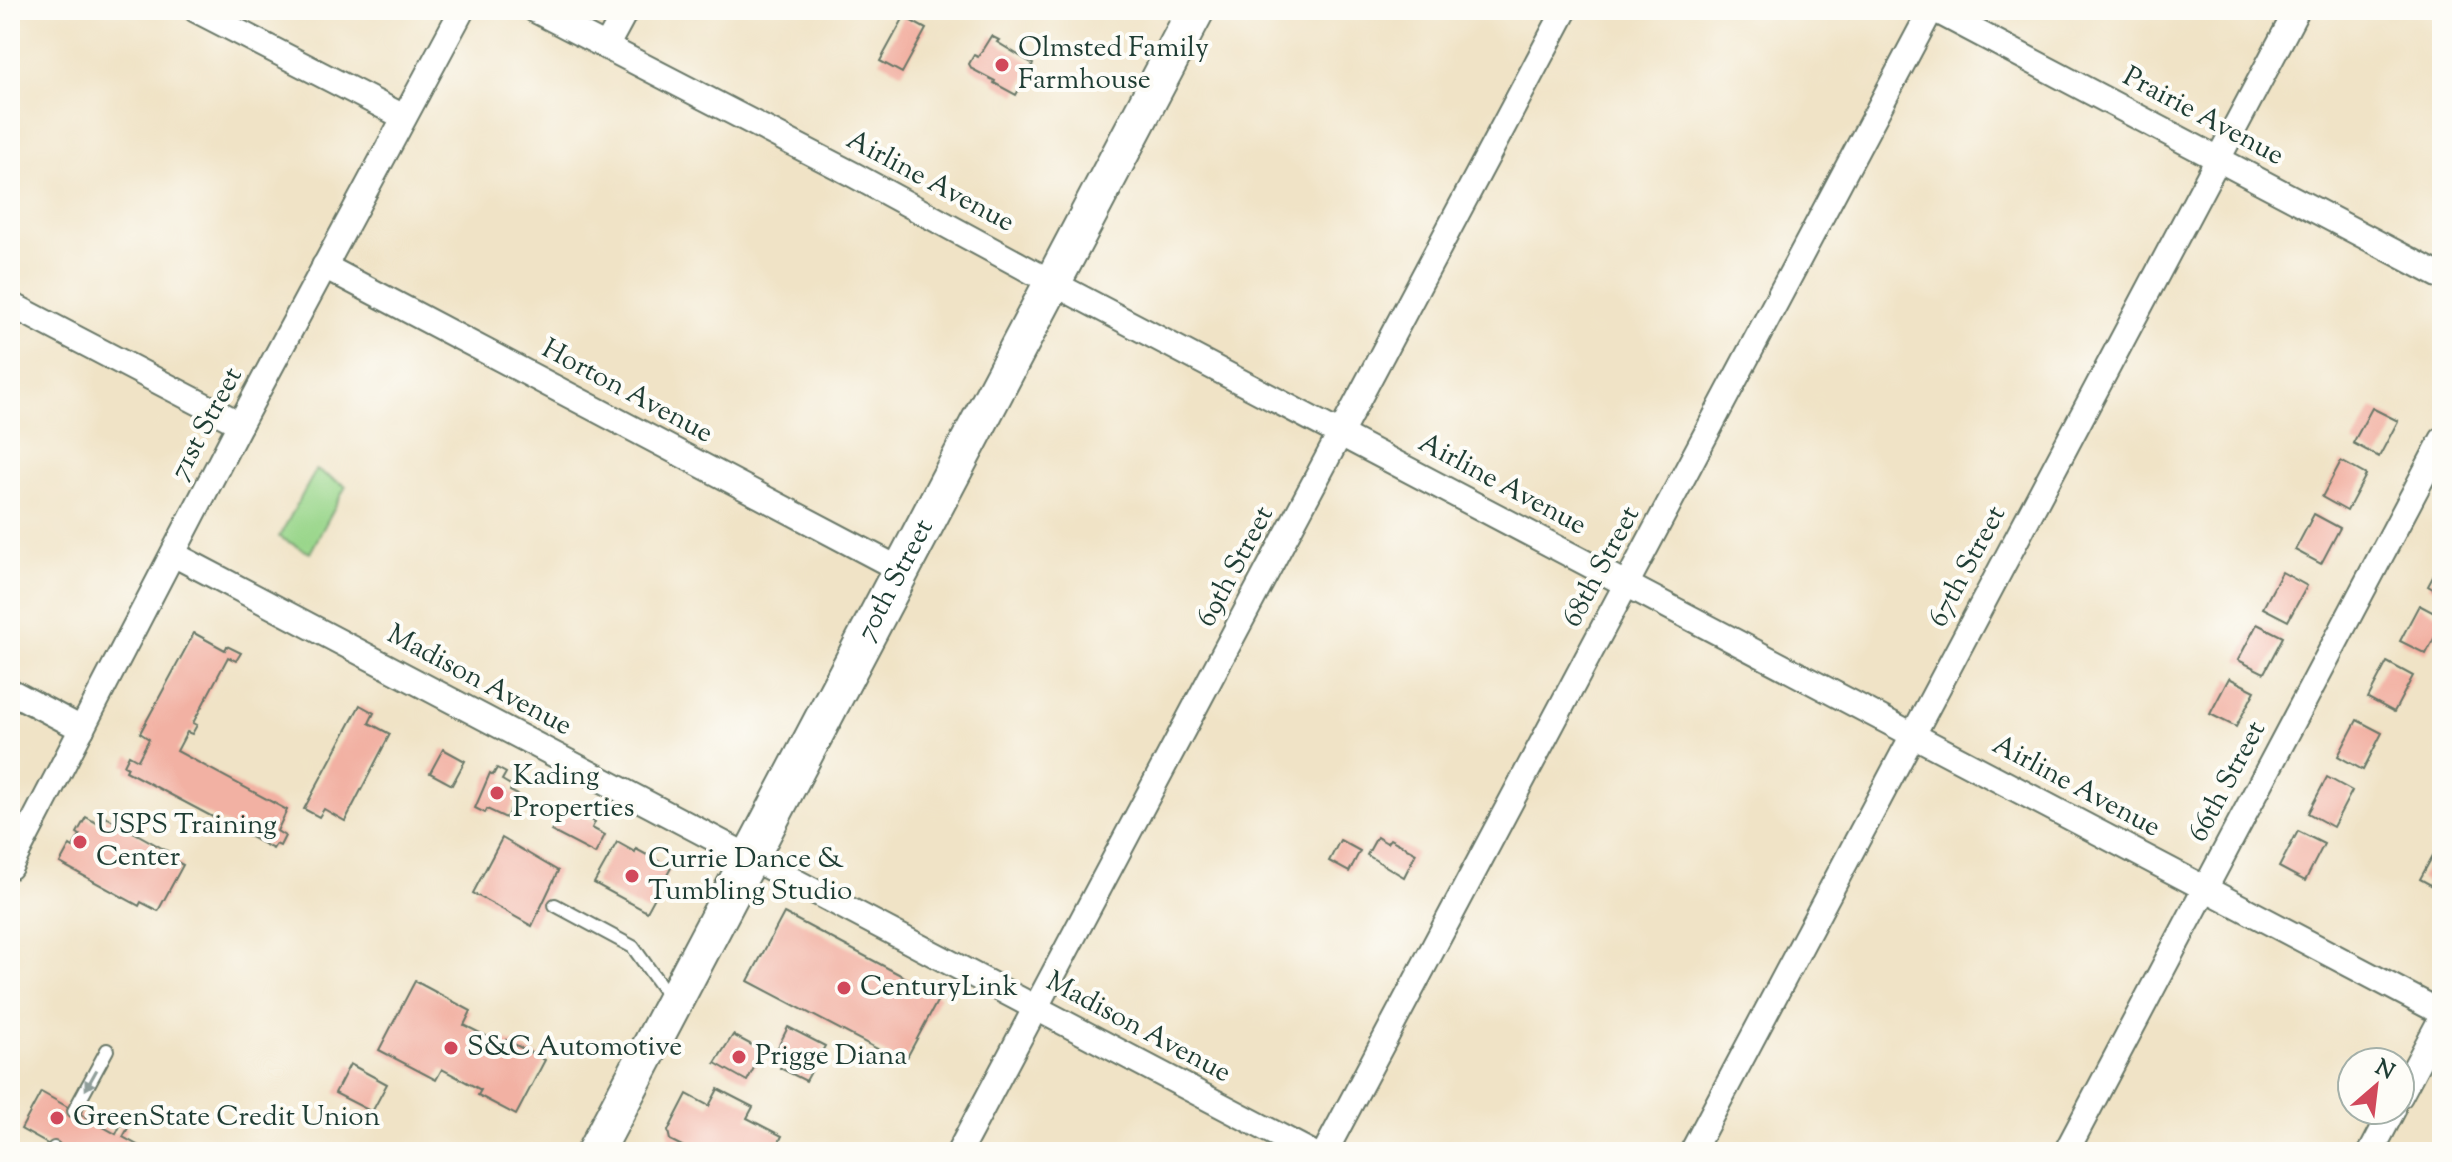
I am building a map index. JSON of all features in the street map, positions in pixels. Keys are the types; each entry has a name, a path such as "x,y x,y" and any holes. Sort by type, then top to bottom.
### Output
{"main road":[{"name":"70th Street","path":"595,1152 1196,10"}],"street":[{"path":"196,10 404,117"},
{"name":"71st Street","path":"10,867 240,424 462,10"},
{"name":"Airline Avenue","path":"535,10 854,175 1053,283 2442,1015"},
{"path":"606,47 626,10"},
{"name":"69th Street","path":"959,1152 1565,10"},
{"name":"Prairie Avenue","path":"1933,10 2442,277"},
{"name":"68th Street","path":"1325,1152 1933,10"},
{"name":"67th Street","path":"1692,1152 2297,10"},
{"name":"Horton Avenue","path":"324,266 901,570"},
{"path":"10,304 240,424"},
{"name":"66th Street","path":"2066,1152 2442,440"},
{"name":"Madison Avenue","path":"173,554 1310,1152"},
{"path":"10,691 82,729"},
{"path":"2416,1065 2442,1015"},
{"path":"2371,1152 2385,1126"}],"lane":[{"path":"555,905 633,947 673,1003"},
{"path":"74,1111 107,1050"}],"green space":[{"path":"316,470 346,486 310,553 279,537"}],"building":[{"path":"904,17 926,29 902,73 880,61"},
{"name":"Olmsted Family Farmhouse","path":"991,36 1033,64 1016,95 972,69 969,64 974,55 978,57"},
{"path":"2372,408 2398,421 2379,457 2353,443"},
{"path":"2341,461 2366,475 2347,511 2322,497"},
{"path":"2314,514 2340,528 2321,564 2295,550"},
{"path":"2442,560 2442,594 2428,586"},
{"path":"2282,572 2307,586 2288,621 2263,608"},
{"path":"2419,605 2442,617 2426,654 2400,641"},
{"path":"2257,624 2283,637 2264,673 2238,660"},
{"path":"194,633 225,650 227,646 241,653 236,661 228,657 193,723 197,725 192,734 187,732 177,751 287,810 277,831 285,836 280,846 276,844 273,849 126,771 128,767 124,765 129,755 138,760 149,739 140,733"},
{"path":"2387,662 2413,676 2394,712 2368,698"},
{"path":"2229,678 2255,691 2236,727 2210,714"},
{"path":"360,705 374,713 369,723 390,734 345,821 324,809 319,817 304,809"},
{"path":"2357,720 2382,733 2363,770 2338,756"},
{"path":"443,749 465,761 452,785 430,773"},
{"name":"Kading Properties","path":"497,768 506,773 502,780 512,786 510,791 518,795 506,818 487,809 485,813 475,808 490,773 493,775"},
{"path":"2327,777 2352,791 2333,827 2308,813"},
{"path":"564,806 595,822 592,828 605,835 595,854 551,831"},
{"path":"86,817 102,826 106,817 169,852 166,856 183,865 158,911 141,902 139,906 60,863 80,835 77,833"},
{"path":"2298,831 2324,844 2305,881 2279,867"},
{"path":"1377,837 1387,843 1390,839 1416,853 1404,877 1367,855"},
{"path":"502,838 558,871 532,926 473,893"},
{"path":"2442,839 2442,891 2420,879"},
{"path":"1340,840 1360,851 1349,872 1329,861"},
{"name":"Currie Dance & Tumbling Studio","path":"617,842 671,868 647,912 594,883"},
{"name":"CenturyLink","path":"784,913 940,996 904,1063 748,981"},
{"name":"S&C Automotive","path":"415,981 471,1011 464,1025 504,1045 506,1040 545,1060 516,1115 478,1095 481,1090 442,1069 436,1080 379,1050"},
{"path":"788,1027 825,1046 806,1081 780,1068 788,1052 778,1047"},
{"name":"Prigge Diana","path":"733,1035 763,1051 747,1081 715,1063"},
{"path":"350,1064 387,1084 372,1112 335,1093"},
{"path":"718,1089 753,1107 747,1118 782,1136 774,1152 694,1152 670,1140 668,1131 687,1094 709,1106"},
{"name":"GreenState Credit Union","path":"41,1092 116,1134 121,1124 128,1128 123,1137 150,1152 62,1152 21,1129"}],"place":[{"name":"Olmsted Family Farmhouse","path":"1002,65"},
{"name":"Kading Properties","path":"497,793"},
{"name":"USPS Training Center","path":"80,842"},
{"name":"Currie Dance & Tumbling Studio","path":"632,876"},
{"name":"CenturyLink","path":"844,988"},
{"name":"S&C Automotive","path":"451,1048"},
{"name":"Prigge Diana","path":"739,1057"},
{"name":"GreenState Credit Union","path":"57,1118"}]}
